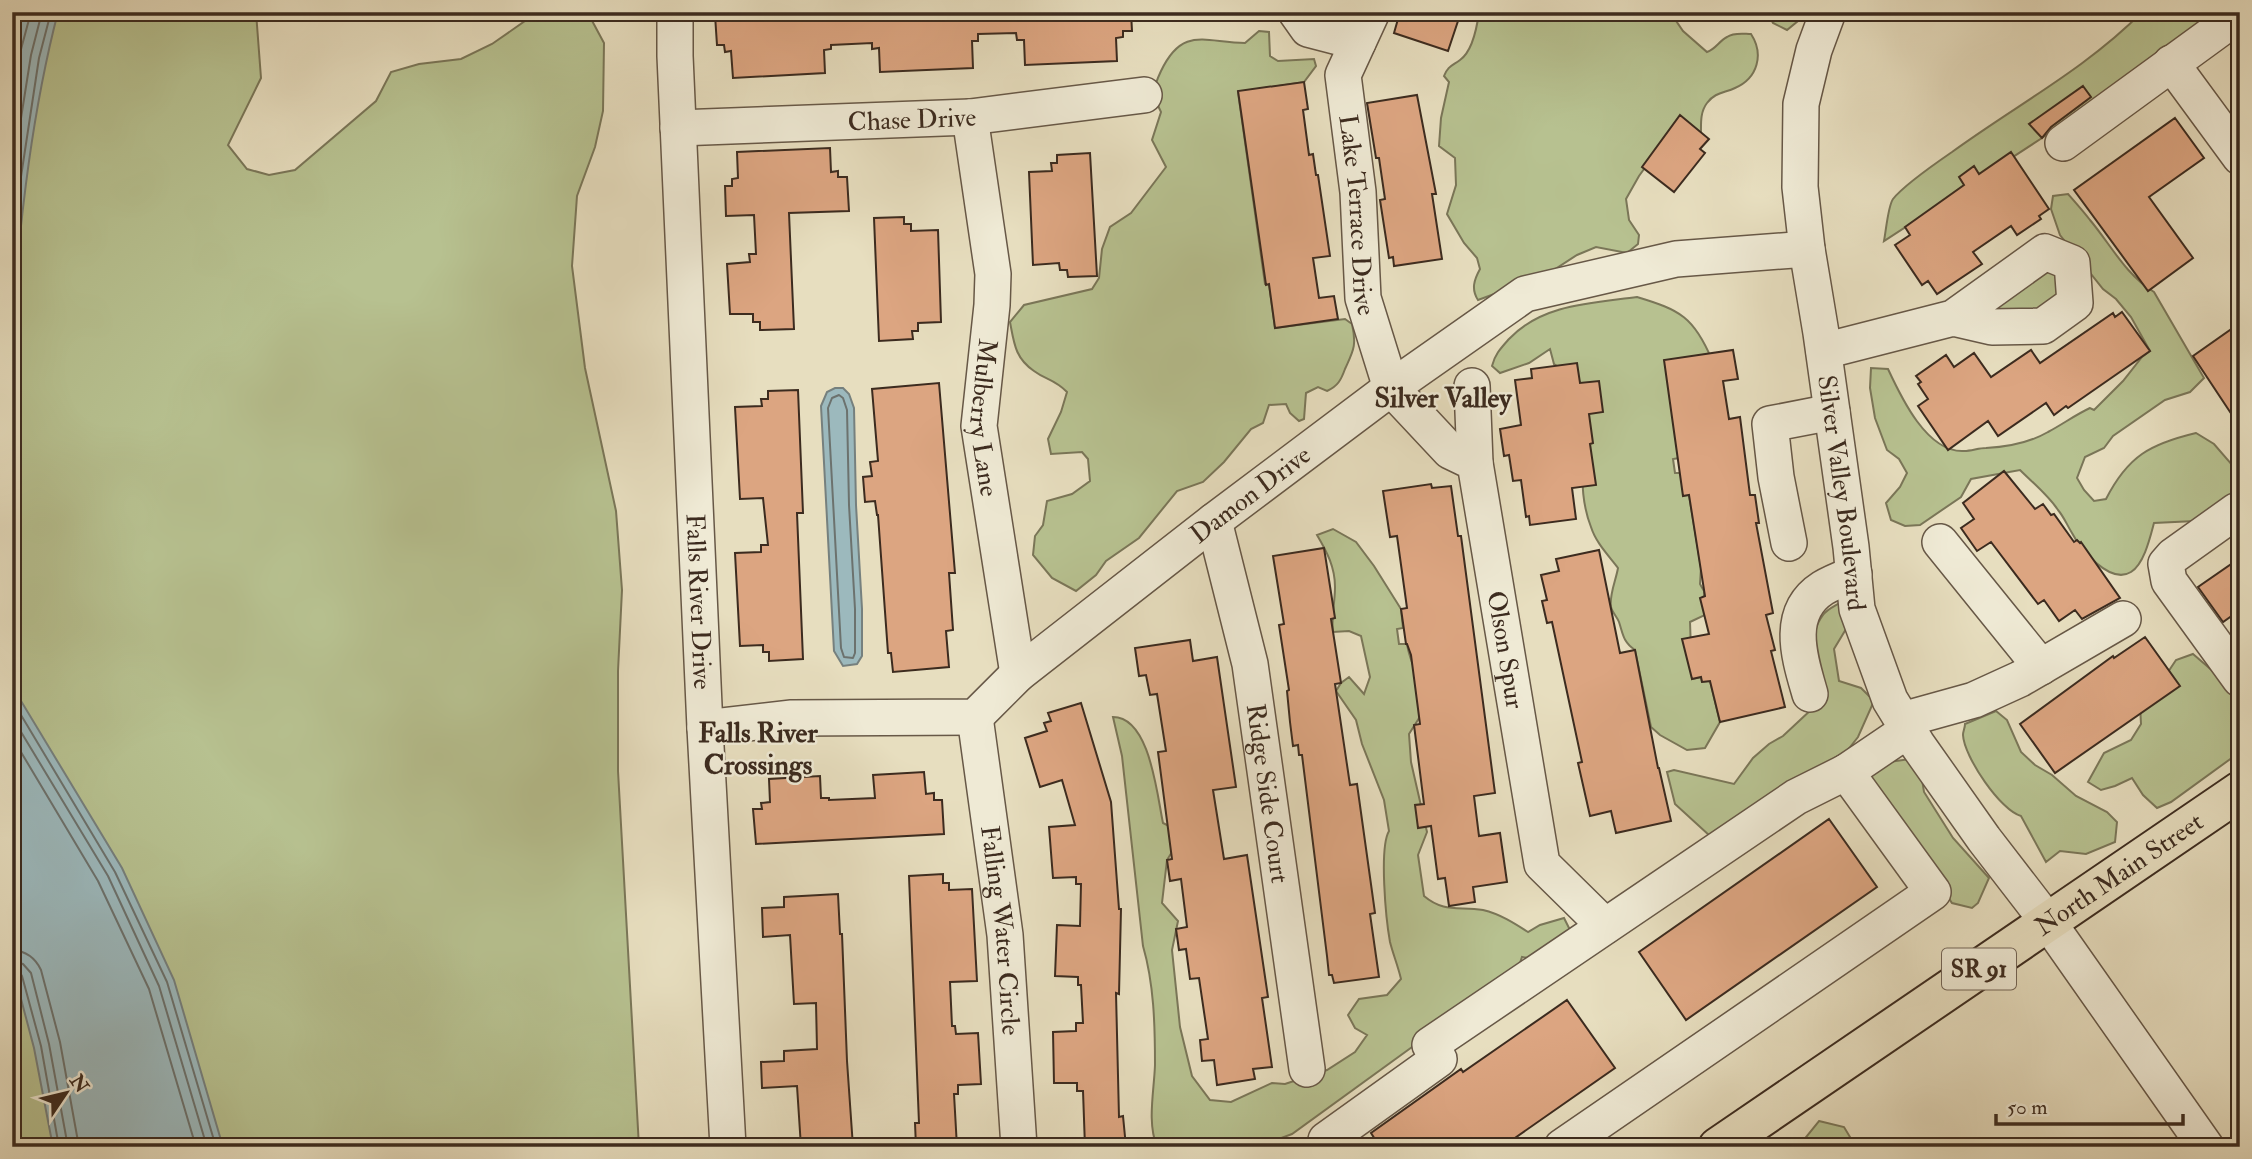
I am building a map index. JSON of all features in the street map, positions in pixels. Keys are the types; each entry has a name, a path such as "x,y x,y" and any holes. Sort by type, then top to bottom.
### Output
{"main road":[{"name":"North Main Street","path":"1718,1147 2240,791"}],"street":[{"name":"Falls River Drive","path":"675,12 705,728 728,1147"},
{"name":"Lake Terrace Drive","path":"1296,12 1308,30 1365,27 1343,75 1358,192 1363,299 1391,388"},
{"name":"Silver Valley Boulevard","path":"1828,12 1814,50 1801,104 1800,187 1857,609 1890,700 1905,725 2206,1147"},
{"path":"2063,143 2240,14"},
{"path":"2171,63 2240,157"},
{"name":"Chase Drive","path":"678,128 970,117 1144,95"},
{"name":"Mulberry Lane","path":"970,117 993,274 979,426 1018,674"},
{"name":"Damon Drive","path":"975,717 1018,674 1214,521 1391,388 1525,294 1676,259 1807,249"},
{"path":"1824,351 1954,318"},
{"name":"Olson Spur","path":"1472,386 1475,463 1542,864 1605,926"},
{"path":"1391,388 1450,451 1475,463"},
{"path":"1788,543 1770,424 1832,412"},
{"path":"2240,510 2173,555 2166,564 2169,581 2240,679"},
{"name":"Ridge Side Court","path":"1214,521 1250,664 1307,1069"},
{"path":"1940,542 2041,667"},
{"path":"1810,694 1798,653 1797,628 1802,612 1821,589 1854,574"},
{"path":"1331,1147 1326,1140 1439,1059 1430,1045 1796,797 1846,772 1905,725 1974,700 2041,667 2123,619"},
{"path":"705,728 792,718 975,717"},
{"name":"Falling Water Circle","path":"975,717 1005,935 1019,1147"},
{"path":"1562,1147 1933,892 1846,772"}],"green space":[{"path":"12,12 256,12 261,78 228,145 247,169 269,175 295,170 376,101 391,72 419,64 461,59 492,44 525,21 571,14 590,17 604,43 603,111 595,147 577,196 572,266 585,368 616,511 622,590 618,671 618,771 639,1147 12,1147"},
{"path":"1479,12 1670,12 1683,31 1707,52 1730,35 1751,34 1758,57 1754,72 1743,84 1720,93 1707,103 1702,114 1701,135 1652,158 1639,176 1626,199 1629,220 1639,235 1638,244 1627,253 1596,247 1577,255 1546,275 1478,300 1474,288 1480,269 1477,258 1464,243 1447,214 1456,185 1455,158 1439,146 1441,118 1449,82 1444,76 1468,51 1476,31"},
{"path":"1767,12 1809,12 1787,30 1773,23"},
{"path":"2142,12 2219,12 2042,138 1884,241 1891,202 1905,187 2074,69"},
{"path":"1259,31 1269,32 1270,56 1278,61 1314,59 1316,66 1304,82 1238,92 1265,284 1269,284 1275,328 1345,319 1352,324 1352,353 1336,385 1327,391 1318,387 1306,393 1304,419 1299,421 1290,413 1286,404 1269,405 1263,423 1251,429 1224,462 1203,482 1177,491 1139,538 1106,561 1096,575 1076,591 1052,578 1033,555 1035,536 1043,525 1047,501 1072,494 1090,481 1088,459 1082,452 1051,454 1048,439 1067,392 1023,361 1016,350 1010,322 1024,305 1092,289 1099,278 1102,249 1110,227 1131,213 1166,167 1152,140 1161,112 1155,88 1169,57 1187,42 1207,40 1245,43"},
{"path":"2068,194 2127,268 2154,292 2204,378 2190,392 2165,400 2113,436 2104,448 2085,457 2077,478 2084,490 2094,501 2106,499 2123,472 2142,454 2153,447 2196,433 2214,444 2240,474 2240,497 2216,520 2154,523 2140,563 2131,572 2123,575 2105,570 2089,556 2054,505 2020,470 1971,479 1961,497 1920,525 1905,526 1891,520 1886,503 1900,487 1907,473 1899,459 1887,450 1875,418 1870,388 1871,368 1888,369 1908,408 1938,443 1951,449 1967,451 2026,442 2090,408 2094,410 2150,351 2131,317 2116,299 2103,289 2060,235 2051,209 2053,196"},
{"path":"2050,266 2070,286 2046,312 1989,313"},
{"path":"1637,297 1664,306 1684,317 1699,334 1712,360 1679,458 1673,459 1675,473 1680,473 1689,495 1701,568 1700,584 1704,591 1705,615 1690,622 1692,679 1701,677 1702,682 1710,681 1720,722 1705,748 1687,750 1651,727 1635,650 1626,641 1611,607 1618,568 1596,538 1586,513 1583,467 1590,407 1571,375 1554,364 1550,349 1529,363 1500,373 1492,366 1509,339 1522,327 1537,319 1568,307"},
{"path":"1333,529 1356,542 1401,609 1403,628 1397,629 1399,644 1407,644 1428,704 1409,734 1411,762 1427,832 1418,855 1424,896 1445,907 1489,912 1528,932 1540,925 1564,918 1573,936 1538,960 1522,957 1520,963 1430,1034 1292,1134 1281,1138 1273,1147 1157,1147 1152,1127 1155,1065 1152,990 1143,946 1122,756 1113,717 1126,720 1136,730 1150,760 1163,823 1181,832 1180,839 1167,860 1162,903 1178,921 1172,950 1180,1027 1192,1076 1210,1100 1231,1102 1272,1083 1285,1084 1327,1070 1355,1052 1367,1035 1355,1028 1348,1015 1359,999 1387,995 1401,979 1390,942 1387,918 1384,852 1389,831 1384,800 1362,744 1356,720 1336,691 1349,677 1364,694 1370,677 1361,636 1349,631 1333,632 1334,573 1317,535"},
{"path":"1841,602 1846,629 1834,649 1839,681 1861,688 1874,701 1858,737 1839,761 1710,836 1675,804 1667,772 1674,770 1734,784 1753,758 1783,736 1814,707 1811,647 1817,625 1825,613"},
{"path":"2193,654 2222,679 2240,705 2240,752 2171,802 2157,808 2143,795 2132,778 2101,790 2088,782 2104,753 2131,740 2141,724 2140,704 2162,681 2176,660"},
{"path":"1996,711 2007,720 2021,752 2035,765 2052,775 2076,796 2107,812 2117,822 2115,842 2086,854 2060,851 2046,862 2021,816 1994,794 1965,745 1965,724"},
{"path":"1910,759 1921,773 1924,792 1953,838 1989,878 1978,903 1972,908 1952,903 1867,777 1889,762"},
{"path":"1819,1121 1844,1127 1856,1147 1798,1147"}],"water":[{"path":"12,12 58,12 41,88 29,164 12,318"},
{"path":"843,388 849,394 854,408 862,609 862,656 857,664 843,666 834,651 821,406 827,392"},
{"path":"12,659 18,696 122,868 174,980 223,1147 53,1147 34,1048 12,965"}],"building":[{"path":"772,12 1131,12 1132,31 1123,31 1123,37 1116,38 1117,61 1025,65 1024,40 1017,40 1016,33 978,34 978,41 972,41 973,68 880,72 879,48 872,49 872,43 831,45 831,49 824,50 825,73 733,78 731,51 725,52 724,45 717,45 715,15"},
{"path":"1400,12 1461,12 1448,51 1394,33"},
{"path":"1304,82 1308,109 1303,110 1309,155 1313,154 1318,175 1330,256 1313,258 1319,298 1334,296 1338,319 1275,328 1269,284 1266,285 1238,91"},
{"path":"2083,86 2091,97 2051,127 2042,138 2029,124"},
{"path":"1417,95 1436,194 1432,194 1442,259 1394,266 1393,257 1389,258 1380,200 1385,199 1367,103"},
{"path":"1680,115 1709,139 1700,149 1705,153 1674,192 1642,167"},
{"path":"2175,118 2204,158 2149,197 2193,258 2148,291 2074,190"},
{"path":"830,148 831,172 838,171 838,177 847,177 849,211 789,213 794,329 760,330 760,322 753,322 753,314 730,314 727,264 750,262 749,254 756,254 754,215 726,216 725,186 732,186 732,179 738,178 737,152"},
{"path":"2011,152 2049,209 2039,216 2041,219 2017,235 2011,226 1973,252 1982,264 1937,294 1928,281 1922,285 1895,245 1910,235 1905,227 1964,185 1959,177 1974,166 1979,174"},
{"path":"1090,153 1097,276 1068,277 1067,270 1060,270 1059,263 1033,265 1029,172 1052,171 1051,163 1057,163 1057,155"},
{"path":"904,217 904,224 911,224 911,231 938,230 941,322 918,323 918,331 912,331 913,339 879,341 874,218"},
{"path":"2122,312 2150,351 2054,415 2046,403 1998,436 1988,421 1948,450 1918,406 1928,399 1916,376 1946,355 1954,367 1974,353 1991,377 2031,350 2040,363 2113,313 2115,317"},
{"path":"2240,323 2240,427 2193,356"},
{"path":"1733,350 1738,379 1723,381 1729,419 1740,417 1750,495 1755,495 1759,523 1756,523 1773,613 1766,615 1775,650 1771,651 1785,707 1720,722 1710,681 1702,682 1701,677 1692,679 1682,639 1709,634 1700,598 1705,596 1689,495 1683,496 1664,360"},
{"path":"1577,363 1580,383 1599,381 1603,412 1589,414 1596,485 1572,488 1576,519 1530,525 1529,516 1526,517 1521,480 1513,481 1509,455 1504,456 1500,429 1521,425 1515,380 1532,378 1531,369"},
{"path":"939,383 955,573 949,573 953,630 946,631 949,667 893,672 891,653 888,653 878,515 875,501 865,502 863,477 872,476 870,462 878,461 872,389"},
{"path":"798,390 803,513 797,513 803,659 769,661 769,652 763,652 763,645 740,646 735,553 761,552 761,545 768,545 763,498 740,499 735,407 762,406 761,399 768,399 768,391"},
{"path":"2004,471 2035,509 2043,504 2051,515 2054,514 2074,542 2081,542 2120,598 2082,619 2075,610 2059,621 2044,600 2038,604 1991,542 1977,551 1961,528 1974,519 1963,503"},
{"path":"1431,484 1432,488 1451,486 1458,536 1461,536 1495,793 1474,796 1479,836 1500,833 1507,882 1473,887 1475,902 1449,906 1445,878 1438,879 1431,826 1418,828 1415,805 1424,804 1414,725 1420,724 1411,655 1406,644 1401,609 1407,608 1397,536 1390,537 1383,491"},
{"path":"1324,548 1335,618 1331,619 1341,683 1335,684 1350,785 1357,784 1375,913 1370,914 1379,977 1334,983 1332,975 1329,975 1302,755 1299,755 1298,745 1293,746 1289,690 1279,625 1284,624 1273,556"},
{"path":"1599,550 1620,653 1635,650 1671,821 1616,833 1611,811 1590,816 1578,763 1582,762 1552,622 1547,623 1542,601 1547,600 1541,575 1559,571 1556,559"},
{"path":"2240,558 2240,610 2223,622 2198,587"},
{"path":"2145,637 2180,686 2055,773 2020,724 2113,656 2114,658"},
{"path":"1190,640 1193,661 1217,657 1236,787 1213,790 1224,859 1247,855 1268,997 1262,998 1272,1067 1253,1069 1255,1079 1217,1085 1214,1060 1202,1061 1200,1040 1208,1039 1199,978 1190,979 1186,949 1179,950 1176,929 1187,927 1181,879 1170,881 1167,860 1172,859 1158,752 1166,751 1157,694 1150,695 1146,675 1139,676 1135,648"},
{"path":"1081,703 1111,802 1121,909 1119,994 1116,993 1119,1117 1123,1116 1126,1147 1085,1147 1083,1091 1077,1091 1077,1083 1054,1083 1053,1032 1076,1031 1076,1023 1083,1023 1081,985 1078,985 1078,977 1055,976 1057,925 1080,926 1081,884 1076,884 1076,877 1053,878 1049,827 1075,825 1062,780 1040,787 1025,738 1047,731 1044,723 1051,721 1048,713"},
{"path":"924,772 926,794 934,793 934,800 942,800 944,834 756,844 753,809 762,809 761,803 770,802 769,779 820,776 821,798 875,798 873,775"},
{"path":"1829,819 1877,887 1686,1020 1639,952"},
{"path":"943,874 943,883 949,883 949,890 972,889 977,981 950,982 952,1026 955,1026 956,1034 978,1033 981,1084 958,1085 958,1094 954,1094 957,1147 916,1147 915,1123 919,1123 909,876"},
{"path":"838,894 853,1147 801,1147 797,1086 762,1088 761,1062 784,1061 784,1051 817,1049 816,1003 794,1004 790,935 763,937 762,908 784,907 784,897"},
{"path":"1567,1000 1615,1068 1502,1147 1380,1147 1371,1133 1461,1069 1463,1072"}],"district":[{"name":"Silver Valley","path":"1443,397"},
{"name":"Falls River Crossings","path":"758,748"}]}
